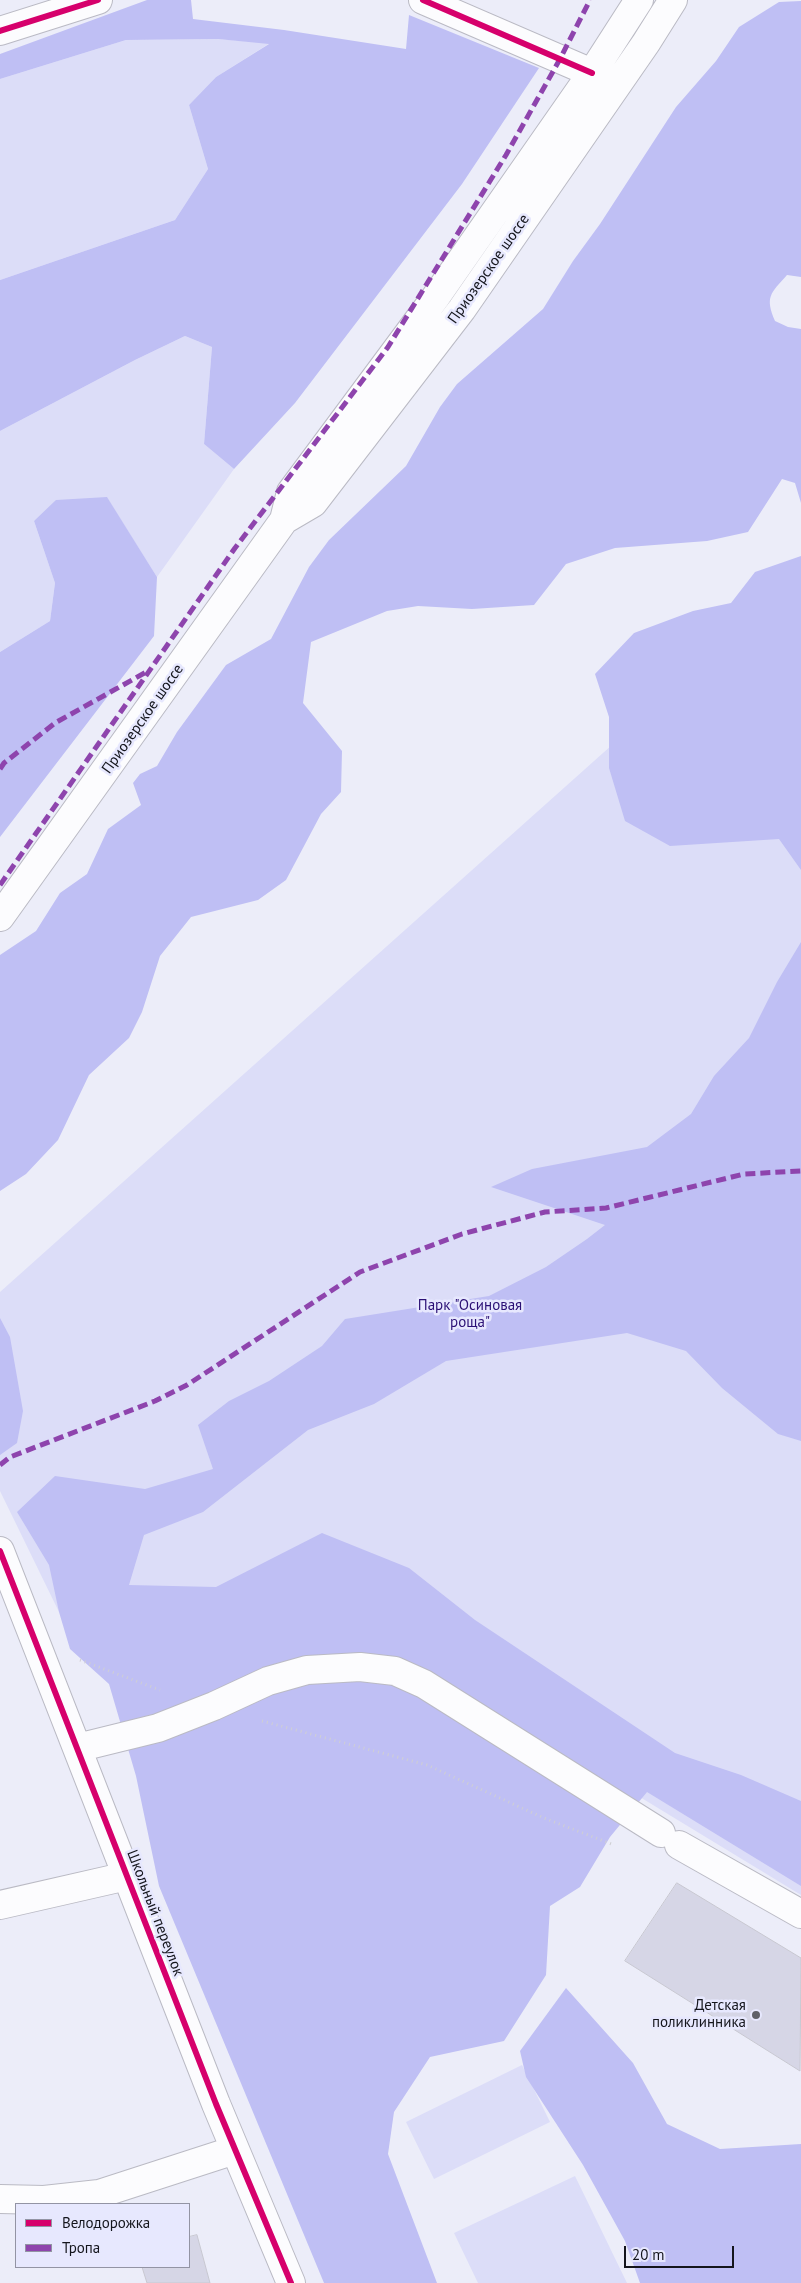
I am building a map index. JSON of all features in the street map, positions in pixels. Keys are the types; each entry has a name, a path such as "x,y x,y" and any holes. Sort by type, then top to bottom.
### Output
{"main road":[{"path":"0,32 98,0"},
{"path":"423,0 592,73"},
{"name":"Приозерское шоссе","path":"0,917 284,520 291,492 436,298 592,73 639,0"},
{"name":"Приозерское шоссе","path":"284,520 313,503 462,309 646,43 673,0"},
{"name":"Школьный переулок","path":"2,1560 235,2150 291,2283"},
{"path":"77,1748 158,1728 214,1706 268,1681 307,1670 360,1666 395,1671 424,1684 670,1839 801,1914"},
{"path":"0,1905 127,1876"},
{"path":"0,2199 44,2200 99,2194 235,2150"}],"path":[{"path":"36,1643 165,1692"},
{"path":"214,1706 427,1765 544,1818 616,1846"}],"green space":[{"path":"147,0 191,0 193,19 284,30 406,49 409,15 539,68 462,184 295,403 234,469 204,444 212,347 185,336 0,431 0,280 175,220 208,169 189,105 216,77 269,44 218,39 126,40 0,79 0,54"},
{"path":"801,1 801,277 787,275 773,292 770,306 775,321 788,327 801,329 801,503 795,483 782,479 748,532 707,541 615,548 566,564 534,605 472,609 418,606 387,611 311,642 303,703 342,751 341,792 321,814 286,880 258,900 191,917 160,956 142,1012 129,1038 89,1075 58,1140 26,1174 0,1191 0,955 36,931 60,893 87,874 108,829 141,805 133,783 140,774 157,766 177,732 226,665 271,639 309,567 329,540 406,466 440,407 457,384 543,309 676,107 716,61 739,27 779,2"},
{"path":"218,39 270,43 216,77 189,105 208,169 175,220 0,280 0,79 126,40"},
{"path":"185,336 212,347 204,444 234,469 157,577 107,498 34,521 55,583 50,621 0,652 0,431"},
{"path":"107,497 157,577 154,636 0,837 0,652 50,621 55,583 34,521 56,500"},
{"path":"801,556 801,870 779,839 670,846 625,821 609,768 609,717 595,674 634,633 693,611 731,603 755,572"},
{"name":"Парк \"Осиновая роща\"","path":"801,576 801,1895 362,1628 59,1612 0,1491 0,1292"},
{"path":"801,942 801,1441 778,1434 722,1388 686,1351 627,1333 446,1361 374,1404 308,1430 203,1512 144,1535 129,1585 216,1587 322,1533 409,1568 475,1620 675,1753 741,1775 801,1801 801,1886 647,1792 610,1837 580,1887 550,1906 546,1975 504,2041 430,2057 394,2112 388,2154 437,2283 324,2283 159,1886 136,1776 109,1684 70,1649 59,1612 49,1565 17,1512 55,1476 145,1489 213,1469 198,1425 229,1401 269,1381 322,1346 345,1319 489,1296 546,1267 587,1239 605,1225 491,1187 532,1169 647,1147 691,1114 714,1076 749,1038 777,982"},
{"path":"0,1318 10,1337 23,1411 17,1443 0,1455"},
{"path":"566,1988 633,2063 667,2124 720,2149 801,2144 801,2283 640,2283 625,2241 583,2165 526,2077 520,2051"},
{"path":"522,2065 550,2122 434,2179 406,2122"},
{"path":"575,2176 627,2283 478,2283 454,2233"}],"building":[{"name":"Детская поликлинника","path":"677,1883 801,1958 800,2071 625,1961"},
{"path":"197,2235 210,2283 147,2283 142,2268 190,2268 190,2237"}],"marked path":[{"path":"0,885 235,548 388,347 506,155 560,59 590,0"},
{"path":"0,769 4,763 55,723 148,671"},
{"path":"0,1465 10,1457 155,1401 187,1385 360,1272 462,1234 545,1212 606,1208 744,1174 801,1171"}],"cycle path":[{"path":"0,31 98,0"},
{"path":"423,0 592,73"},
{"path":"0,1551 216,2104 291,2283"}],"place":[{"name":"Детская поликлинника","path":"756,2015"}]}
